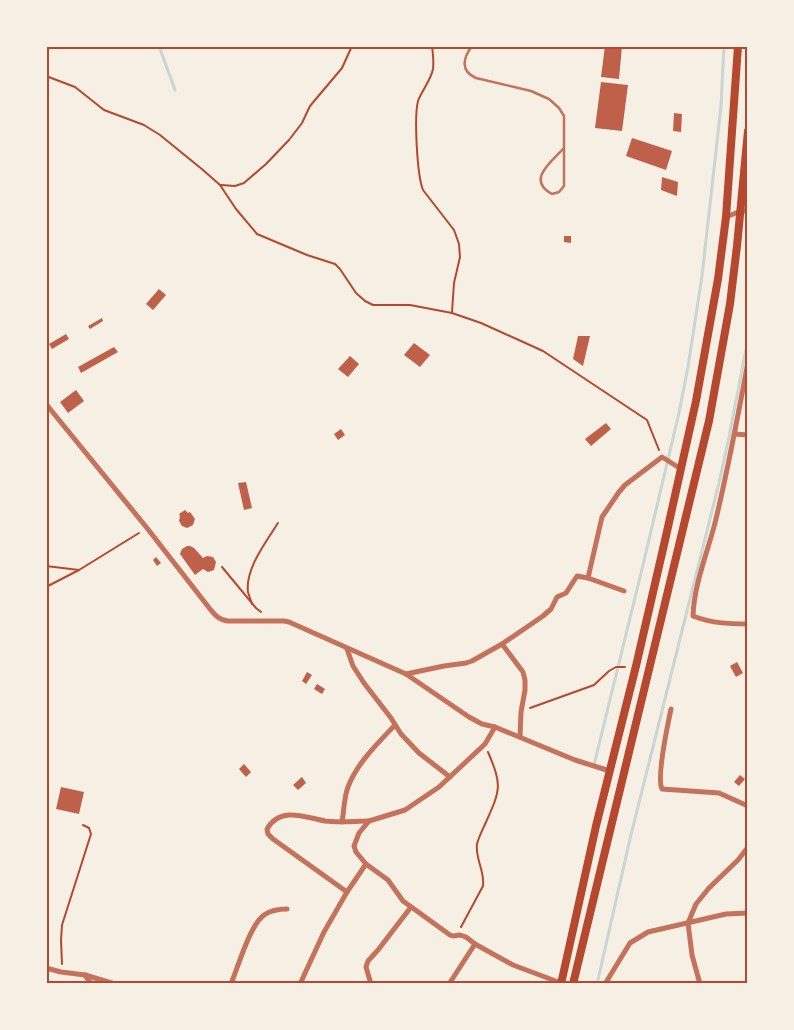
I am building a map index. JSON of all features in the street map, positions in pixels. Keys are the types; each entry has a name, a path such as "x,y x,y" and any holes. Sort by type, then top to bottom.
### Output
{"main road":[{"path":"561,983 696,401 718,278 726,217 738,46"},
{"path":"573,984 709,421 744,211 748,131"}],"street":[{"path":"726,217 744,211"},
{"path":"748,362 735,434 694,601 693,616 706,621 726,624 748,624"},
{"path":"46,404 218,618 228,621 284,621 406,674 469,718 482,724 495,727 575,760 610,771"},
{"path":"735,434 748,435"},
{"path":"588,578 602,517 619,492 625,485 662,457 681,469"},
{"path":"406,674 466,663 482,656 551,609 557,598 566,593 576,576 588,578 624,591"},
{"path":"502,644 523,672 525,690 521,712 520,737"},
{"path":"347,649 353,666 405,739 419,753 450,777"},
{"path":"671,709 659,782 662,789 719,793 748,806"},
{"path":"342,822 347,789 353,775 395,724"},
{"path":"347,892 273,839 268,834 267,829 270,824 280,818 298,814 326,821 369,821 405,810 439,787 486,744 495,727"},
{"path":"369,821 359,833 354,846 356,852 366,864 388,880 398,895 411,907 450,935 466,937 513,965 561,983"},
{"path":"700,984 692,955 688,923 696,904 748,847"},
{"path":"300,984 324,932 366,864"},
{"path":"371,984 366,967 368,960 411,907"},
{"path":"231,984 258,920 271,911 287,909"},
{"path":"605,984 630,942 648,932 726,914 748,913"},
{"path":"449,984 475,944"},
{"path":"46,968 85,975 115,984"},
{"path":"85,975 91,984"}],"lane":[{"path":"472,46 464,62 471,76 531,91 549,98 564,116 564,148 564,186 559,192 552,194 544,190 540,179 543,170 564,148"}],"path":[{"path":"220,185 235,186 244,183 290,140 302,123 310,106 342,68 352,46"},
{"path":"432,46 433,71 419,100 416,116 418,162 423,190 454,230 459,244 460,257 454,283 452,313"},
{"path":"46,76 74,87 104,110 144,125 160,135 220,185 256,234 307,255 335,264 356,293 373,306 410,305 452,313 481,323 543,351 642,417 649,424 662,457"},
{"path":"252,604 248,592 251,570 255,560 278,523"},
{"path":"46,587 79,570 147,528"},
{"path":"46,566 79,570"},
{"path":"222,566 252,604 265,615"},
{"path":"521,712 594,685 609,671 616,668 636,666"},
{"path":"456,935 483,886 484,879 477,857 477,844 496,800 499,787 486,744"},
{"path":"61,972 62,951 60,940 62,925 91,834 89,828 83,825"}],"building":[{"path":"605,46 622,46 619,79 601,77"},
{"path":"601,82 628,85 622,131 595,128"},
{"path":"674,113 682,114 681,132 673,131"},
{"path":"632,138 672,151 666,170 626,156"},
{"path":"662,177 678,182 677,196 661,190"},
{"path":"564,236 571,236 571,243 564,242"},
{"path":"159,289 166,295 153,310 146,304"},
{"path":"102,318 103,321 90,329 88,326"},
{"path":"66,334 69,339 52,349 49,344"},
{"path":"578,336 590,336 583,366 573,359"},
{"path":"414,343 430,355 420,367 404,355"},
{"path":"114,347 118,352 81,373 78,367"},
{"path":"350,356 359,364 348,377 338,369"},
{"path":"76,390 84,401 68,413 60,402"},
{"path":"606,423 611,429 591,446 585,439"},
{"path":"341,429 345,435 338,440 334,434"},
{"path":"246,482 252,508 244,510 238,483"},
{"path":"185,510 188,513 190,512 195,519 193,525 187,528 182,526 179,521 179,514"},
{"path":"187,546 194,548 203,558 207,556 213,557 216,562 214,570 208,572 203,569 195,575 180,554 182,549"},
{"path":"156,557 161,563 157,566 153,560"},
{"path":"737,662 743,673 736,677 730,666"},
{"path":"307,672 312,675 306,684 302,681"},
{"path":"317,684 325,689 322,694 314,689"},
{"path":"244,764 251,772 246,777 239,769"},
{"path":"740,775 745,779 739,786 734,782"},
{"path":"302,777 306,783 298,790 293,785"},
{"path":"61,787 84,792 79,814 56,809"}],"waterway":[{"path":"159,46 175,90"},
{"path":"594,765 679,413 688,367 702,276 721,106 724,46"},
{"path":"597,984 630,839 719,483 748,339"}]}
